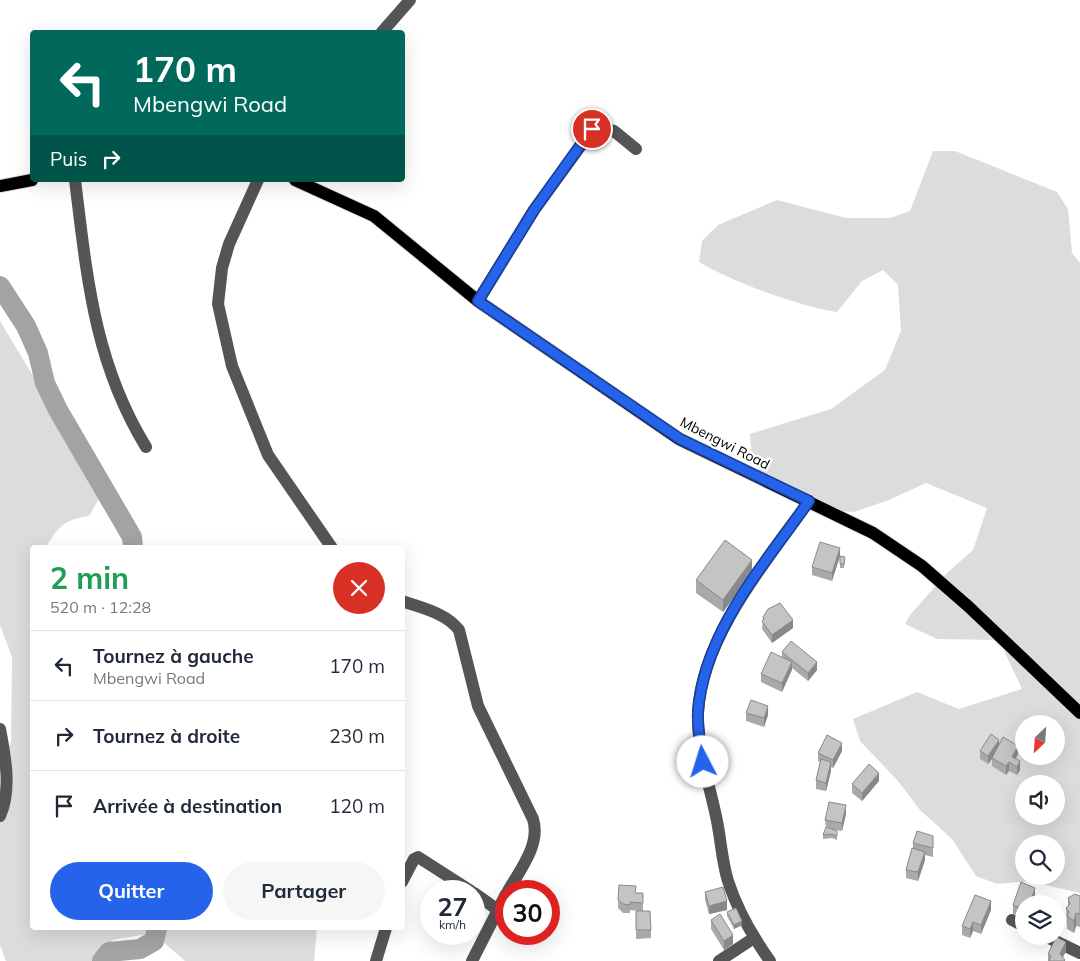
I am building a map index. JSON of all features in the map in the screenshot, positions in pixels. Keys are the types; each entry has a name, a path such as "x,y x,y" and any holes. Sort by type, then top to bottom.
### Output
{"main road":[{"path":"0,186 30,179"},
{"name":"Mbengwi Road","path":"299,182 374,216 478,301 680,439 873,533 922,566 969,607 1080,713"}],"street":[{"path":"384,30 410,0"},
{"path":"478,301 534,210 592,129 598,126 606,128 636,149"},
{"path":"74,182 95,324 113,381 129,420 146,448"},
{"path":"257,182 229,244 222,268 218,304 232,366 268,455 330,545"},
{"path":"770,961 754,938 728,881 717,821 703,762 698,713 704,682 719,638 742,595 809,501"},
{"path":"405,602 442,615 459,630 478,706 533,820 536,836 526,860 514,880"},
{"path":"0,728 5,759 5,801 0,816"},
{"path":"405,876 414,859 418,857 453,880"},
{"path":"472,961 495,916"},
{"path":"376,961 385,930"},
{"path":"719,961 754,938"},
{"path":"1064,945 1080,953"}],"shaded area":[{"path":"933,151 955,151 1057,192 1068,209 1072,253 1080,263 1080,893 1046,885 1065,885 1065,835 1015,835 1015,882 997,884 976,876 952,839 920,810 898,781 860,741 853,719 917,692 959,709 1022,689 999,640 937,639 905,624 910,615 947,573 973,550 987,508 926,483 889,500 854,512 803,508 770,486 752,459 750,434 831,409 885,370 901,331 898,285 883,270 862,281 837,312 821,309 766,292 713,270 699,262 702,241 718,225 777,200 846,218 890,218 910,211"},
{"path":"0,321 83,459 99,499 89,516 63,525 47,545 30,545 30,930 317,930 314,961 185,961 153,933 113,940 102,961 6,961 0,945 0,786 5,781 5,759 11,741 12,657 0,625"}],"building":[{"path":"725,540 752,560 723,600 696,580"},
{"path":"820,542 840,548 832,573 812,567"},
{"path":"840,556 845,557 844,564 840,564"},
{"path":"780,603 793,620 772,635 762,621 763,617 768,609"},
{"path":"791,641 817,662 808,673 782,652"},
{"path":"771,652 792,662 782,683 761,674"},
{"path":"751,700 768,706 764,718 746,713"},
{"path":"991,734 999,740 988,756 980,751"},
{"path":"827,735 842,743 833,760 818,753"},
{"path":"1003,737 1015,744 1015,752 1012,757 1015,758 1015,765 1018,765 1017,767 1009,762 1006,766 992,758"},
{"path":"821,759 831,762 826,783 816,780"},
{"path":"869,764 879,773 862,793 852,784"},
{"path":"829,802 846,805 842,823 825,820"},
{"path":"826,827 837,831 837,836 832,834 823,835"},
{"path":"917,831 933,836 933,848 913,843"},
{"path":"912,848 925,852 918,872 906,870"},
{"path":"619,885 636,886 635,893 643,893 643,903 630,902 630,905 623,904 618,900"},
{"path":"1020,885 1028,885 1035,888 1033,895 1016,895"},
{"path":"723,887 727,901 709,906 705,892"},
{"path":"1075,894 1080,896 1080,914 1076,913 1074,921 1067,916 1069,912 1066,908 1070,904 1068,898"},
{"path":"975,895 991,901 981,925 973,922 970,929 962,926"},
{"path":"736,908 742,921 734,925 727,912"},
{"path":"636,911 650,911 651,930 636,930"},
{"path":"720,914 733,935 724,941 711,920"},
{"path":"1052,945 1064,945 1060,954 1064,961 1049,961 1051,956 1048,954"}],"waterway":[{"path":"0,286 26,326 38,353 45,383 58,410 132,537 133,545"},
{"path":"102,961 109,952 140,949 154,941 157,930"}],"route":[{"path":"592,129 534,210 478,301 680,439 809,501 742,595 719,638 704,682 698,713 703,762"}]}
